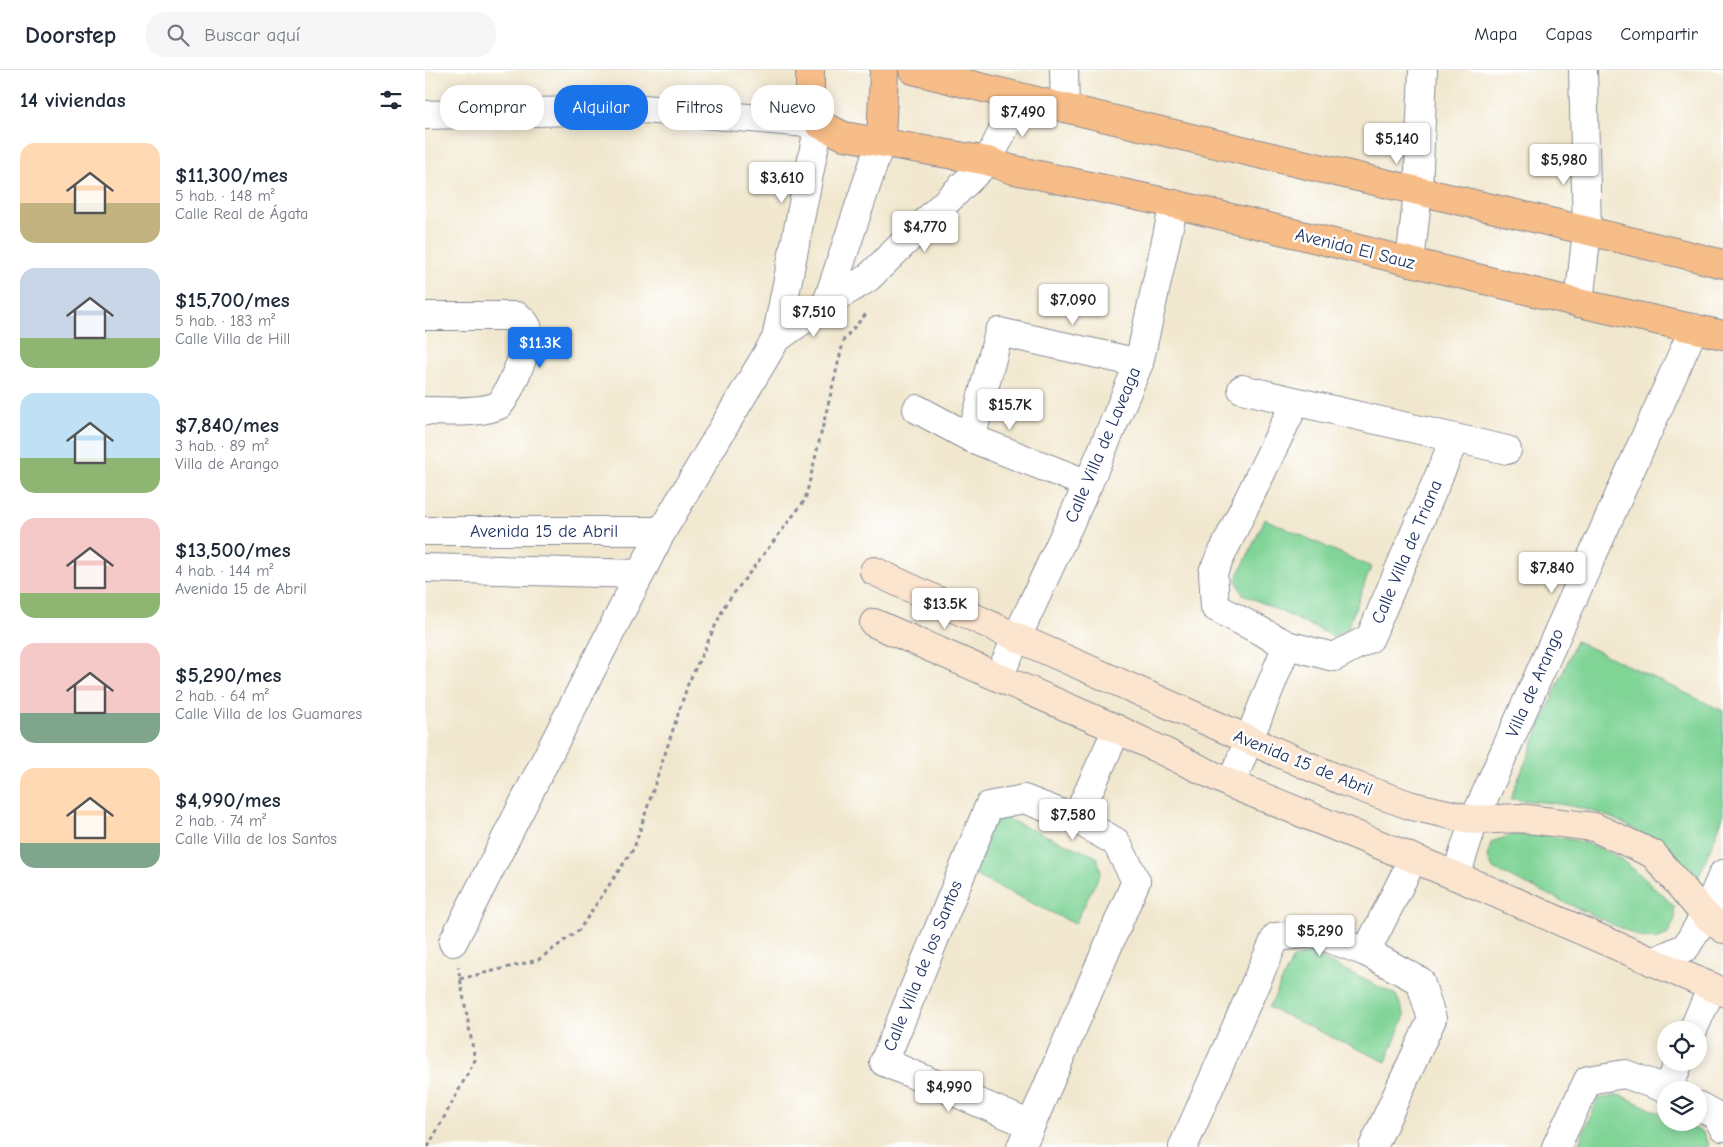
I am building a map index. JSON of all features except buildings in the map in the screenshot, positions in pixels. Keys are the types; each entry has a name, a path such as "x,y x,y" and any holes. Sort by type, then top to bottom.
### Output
{"main road":[{"path":"809,70 809,85"},
{"path":"881,142 885,70"},
{"path":"913,70 1019,98 1587,230 1723,264"},
{"name":"Avenida El Sauz","path":"832,130 844,136 988,161 1009,169 1174,204 1579,303 1723,335"},
{"name":"Avenida 15 de Abril","path":"874,571 1250,742 1345,782 1412,806 1474,820 1519,818 1594,827 1653,854 1714,922"},
{"path":"874,623 1117,728 1231,784 1456,876 1718,989"}],"street":[{"path":"1065,70 1065,108"},
{"path":"1410,262 1417,192 1423,70"},
{"path":"1579,303 1587,230 1583,70"},
{"path":"776,339 827,303 868,278 988,161 1019,98"},
{"path":"425,115 644,109 751,118"},
{"path":"453,942 662,531 776,339 818,130"},
{"path":"827,303 881,142"},
{"name":"Calle Villa de Laveaga","path":"999,676 1088,484 1139,362 1174,204"},
{"path":"425,316 517,316 526,324 529,336 507,396 500,405 486,410 425,411"},
{"name":"Villa de Arango","path":"1456,876 1474,820 1694,328"},
{"path":"971,438 999,332 1139,362"},
{"path":"1242,389 1295,403 1507,450"},
{"name":"Calle Villa de Triana","path":"1295,403 1213,572 1215,607 1287,645 1334,656 1370,638 1455,438"},
{"path":"917,409 971,438 1088,484"},
{"name":"Avenida 15 de Abril","path":"425,531 662,531"},
{"path":"425,568 640,574"},
{"path":"1231,784 1250,742 1287,645"},
{"path":"1076,818 1117,728"},
{"name":"Calle Villa de los Santos","path":"1024,799 1076,818 1116,842 1136,881 1026,1136 883,1062 989,806 1024,799"},
{"path":"1366,952 1413,859"},
{"path":"1653,962 1686,947 1714,922 1723,874"},
{"path":"1183,1147 1276,937 1314,933 1366,952 1420,981 1432,1019 1373,1147"},
{"path":"1698,1021 1718,989"},
{"path":"1556,1147 1588,1080 1625,1074 1657,1086"},
{"path":"1707,1110 1717,1116 1723,1128"}],"path":[{"path":"460,979 538,960 579,930 634,848 688,684 725,605 805,500 843,339 870,310"},
{"path":"429,1147 475,1060 453,942"}],"green space":[{"path":"1265,519 1371,567 1347,630 1333,636 1243,594 1236,580"},
{"path":"1576,641 1723,711 1723,817 1696,883 1661,847 1620,822 1586,809 1510,799"},
{"path":"1005,818 1097,857 1101,872 1075,924 970,873 991,822"},
{"path":"1539,834 1595,846 1612,854 1645,878 1674,906 1675,919 1668,934 1657,939 1640,937 1493,869 1488,858 1491,842 1512,835"},
{"path":"1310,953 1396,995 1405,1015 1386,1062 1269,1008 1293,958"},
{"path":"1620,1095 1657,1112 1657,1131 1701,1131 1703,1132 1709,1147 1577,1147 1598,1099"}]}
